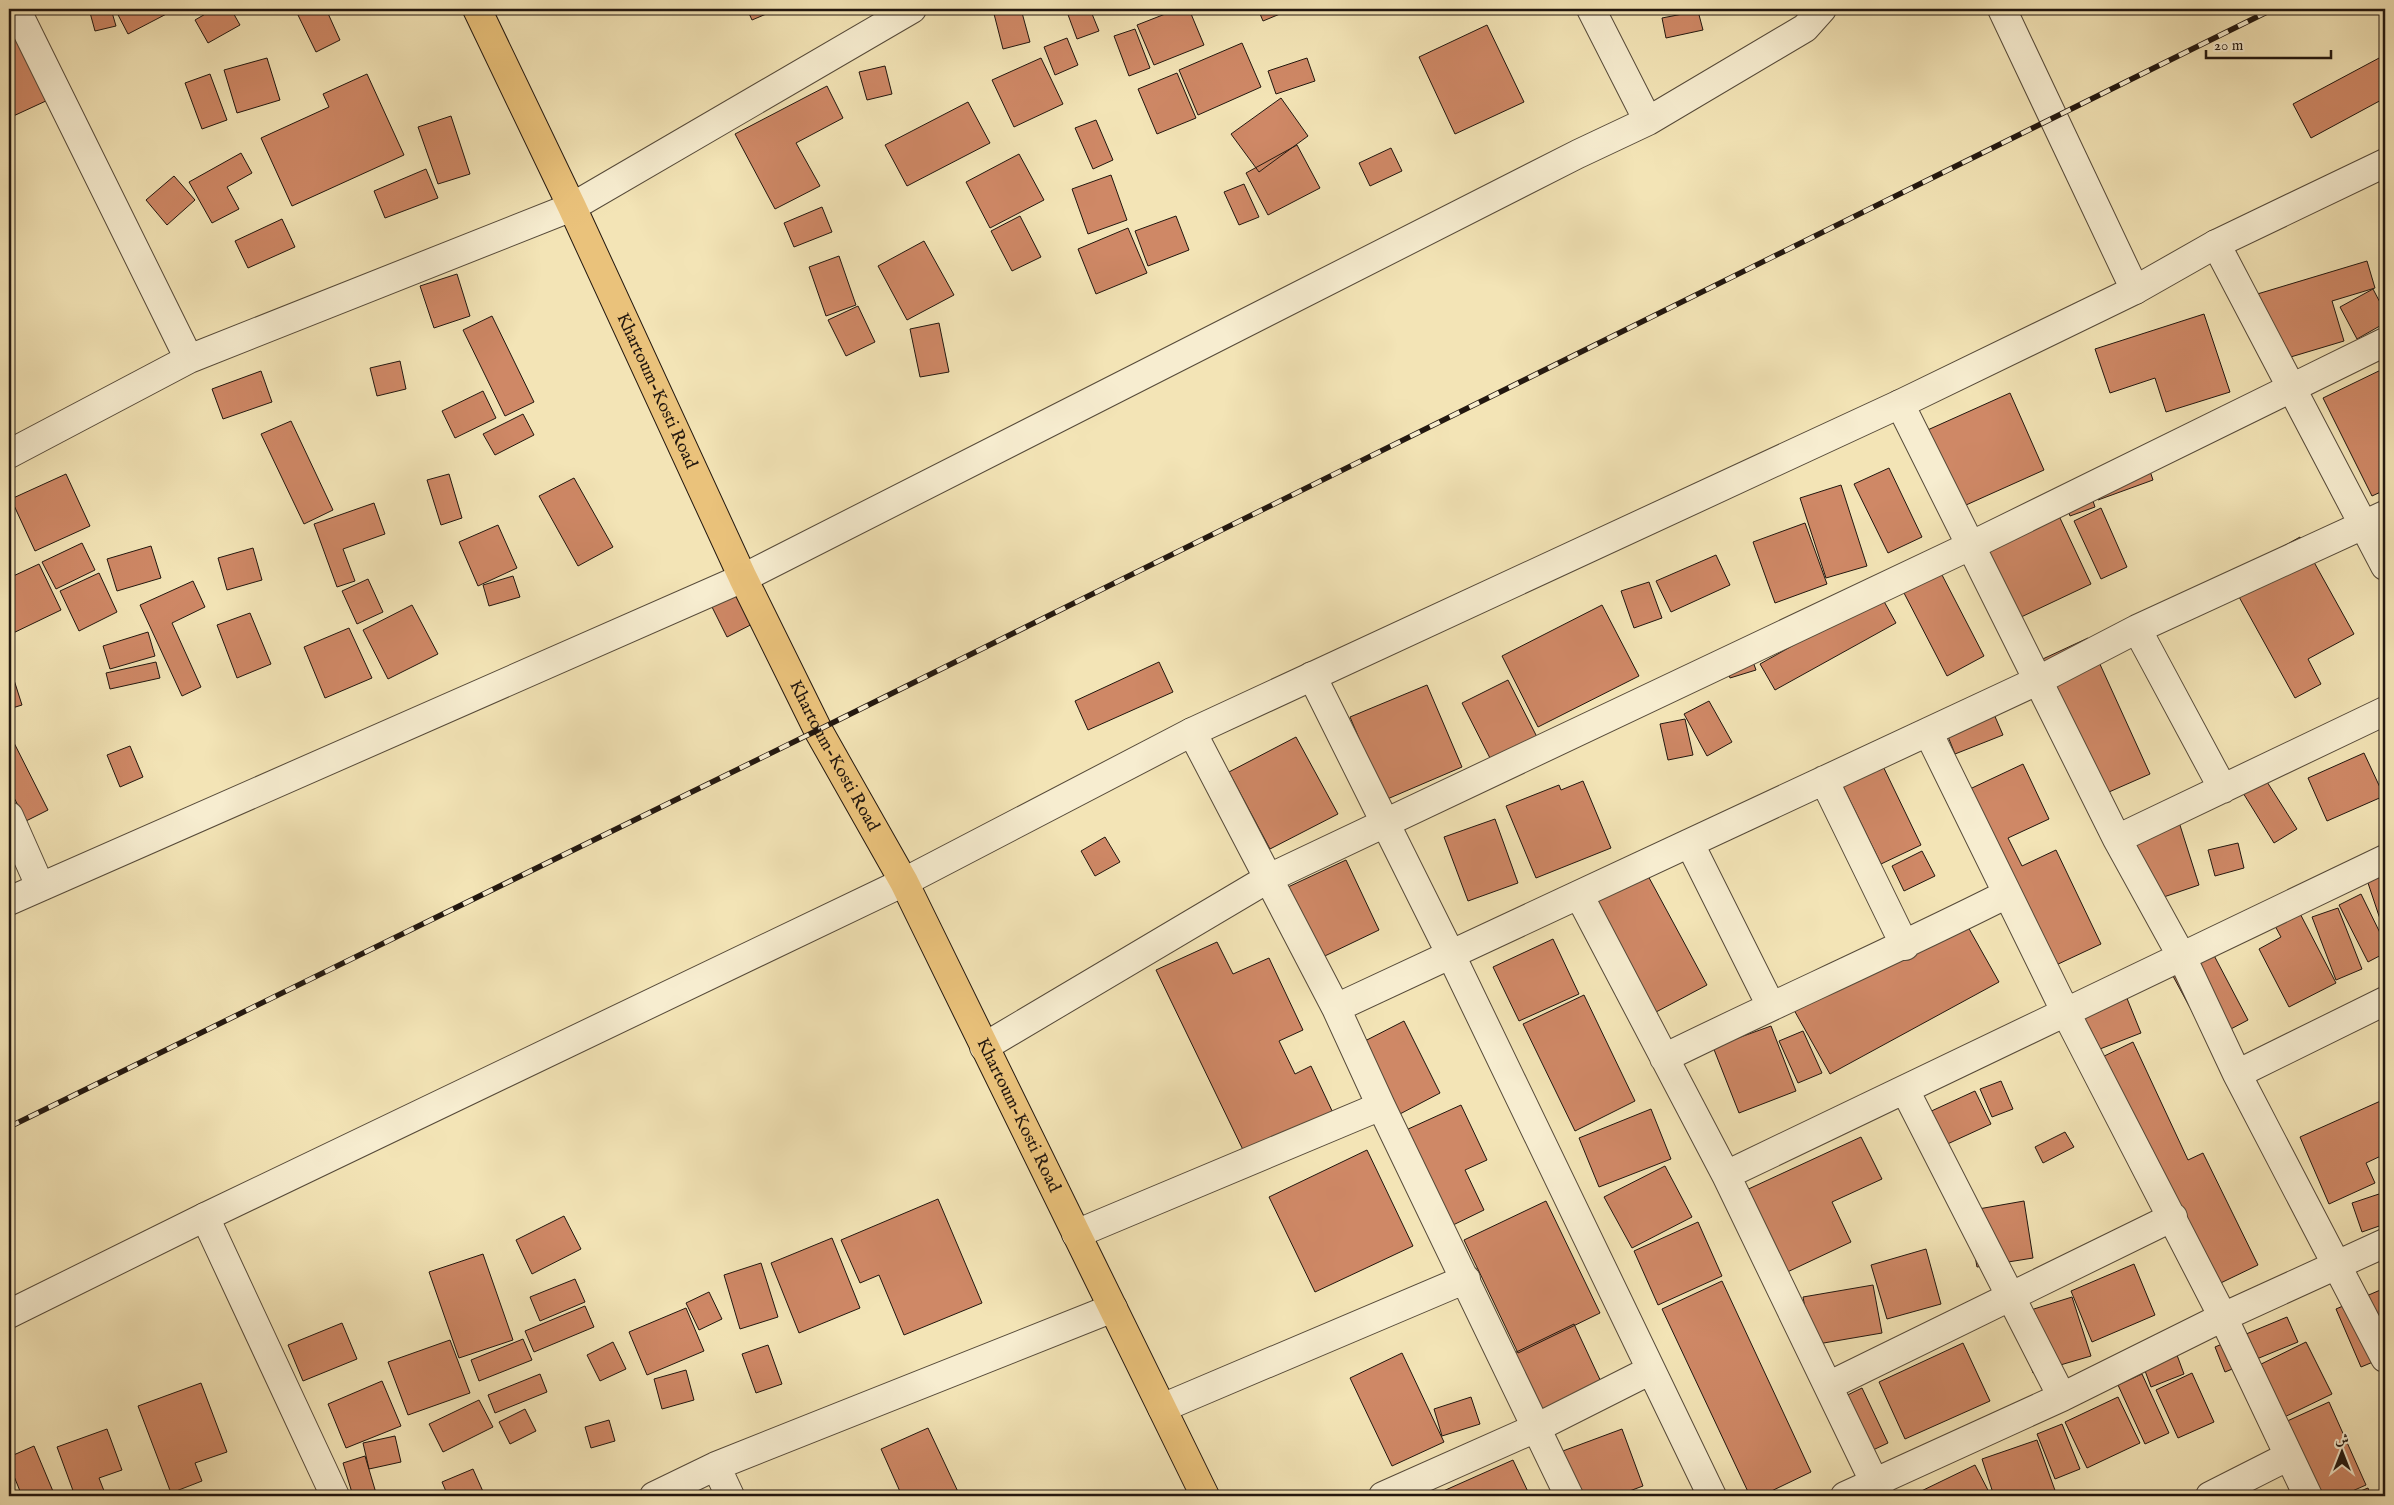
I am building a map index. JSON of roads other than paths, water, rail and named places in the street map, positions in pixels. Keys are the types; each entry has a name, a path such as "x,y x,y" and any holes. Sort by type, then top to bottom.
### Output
{"highway":[{"name":"Khartoum-Kosti Road","path":"477,9 572,207 743,578 818,730 904,882 1205,1496"}],"street":[{"path":"16,9 18,38 189,359"},
{"path":"9,454 189,359 572,207 912,9"},
{"path":"1591,9 1648,121"},
{"path":"9,901 743,578 1560,163 1648,121 1805,28 1822,9"},
{"path":"2002,9 2135,290"},
{"path":"9,1314 205,1217 904,882 1192,732 1900,404 2135,290 2216,244 2385,163"},
{"path":"2216,244 2292,386 2375,519 2385,566"},
{"path":"984,1047 1269,878 1387,824 1970,546 2292,386 2385,342"},
{"path":"1900,404 2117,840 2182,957 2237,1074 2385,1358"},
{"path":"1336,1008 2037,681 2137,629 2375,519"},
{"path":"2137,629 2223,789"},
{"path":"1312,676 1451,955 1712,1496"},
{"path":"2117,840 2385,711"},
{"path":"1192,732 1336,1008 1380,1106 1466,1279 1569,1496"},
{"path":"1928,732 2066,1013 2173,1217 2308,1496"},
{"path":"1824,780 1905,946"},
{"path":"9,816 40,886"},
{"path":"1690,844 1771,1006"},
{"path":"1726,1175 2385,859"},
{"path":"1664,1058 1771,1006 1905,946 2008,894"},
{"path":"1579,895 1726,1175 1878,1490"},
{"path":"2237,1074 2385,1001"},
{"path":"1905,1090 2062,1397"},
{"path":"1076,1234 1380,1106"},
{"path":"205,1217 335,1496"},
{"path":"1828,1386 2173,1217"},
{"path":"1845,1496 1878,1490 2223,1318 2385,1243"},
{"path":"1162,1408 1466,1279"},
{"path":"654,1496 716,1466 1113,1308"},
{"path":"1383,1496 1536,1428 1652,1370"},
{"path":"2210,1496 2289,1456"},
{"path":"716,1466 730,1496"}],"railway":[{"path":"9,1127 818,730 2273,9"}]}
